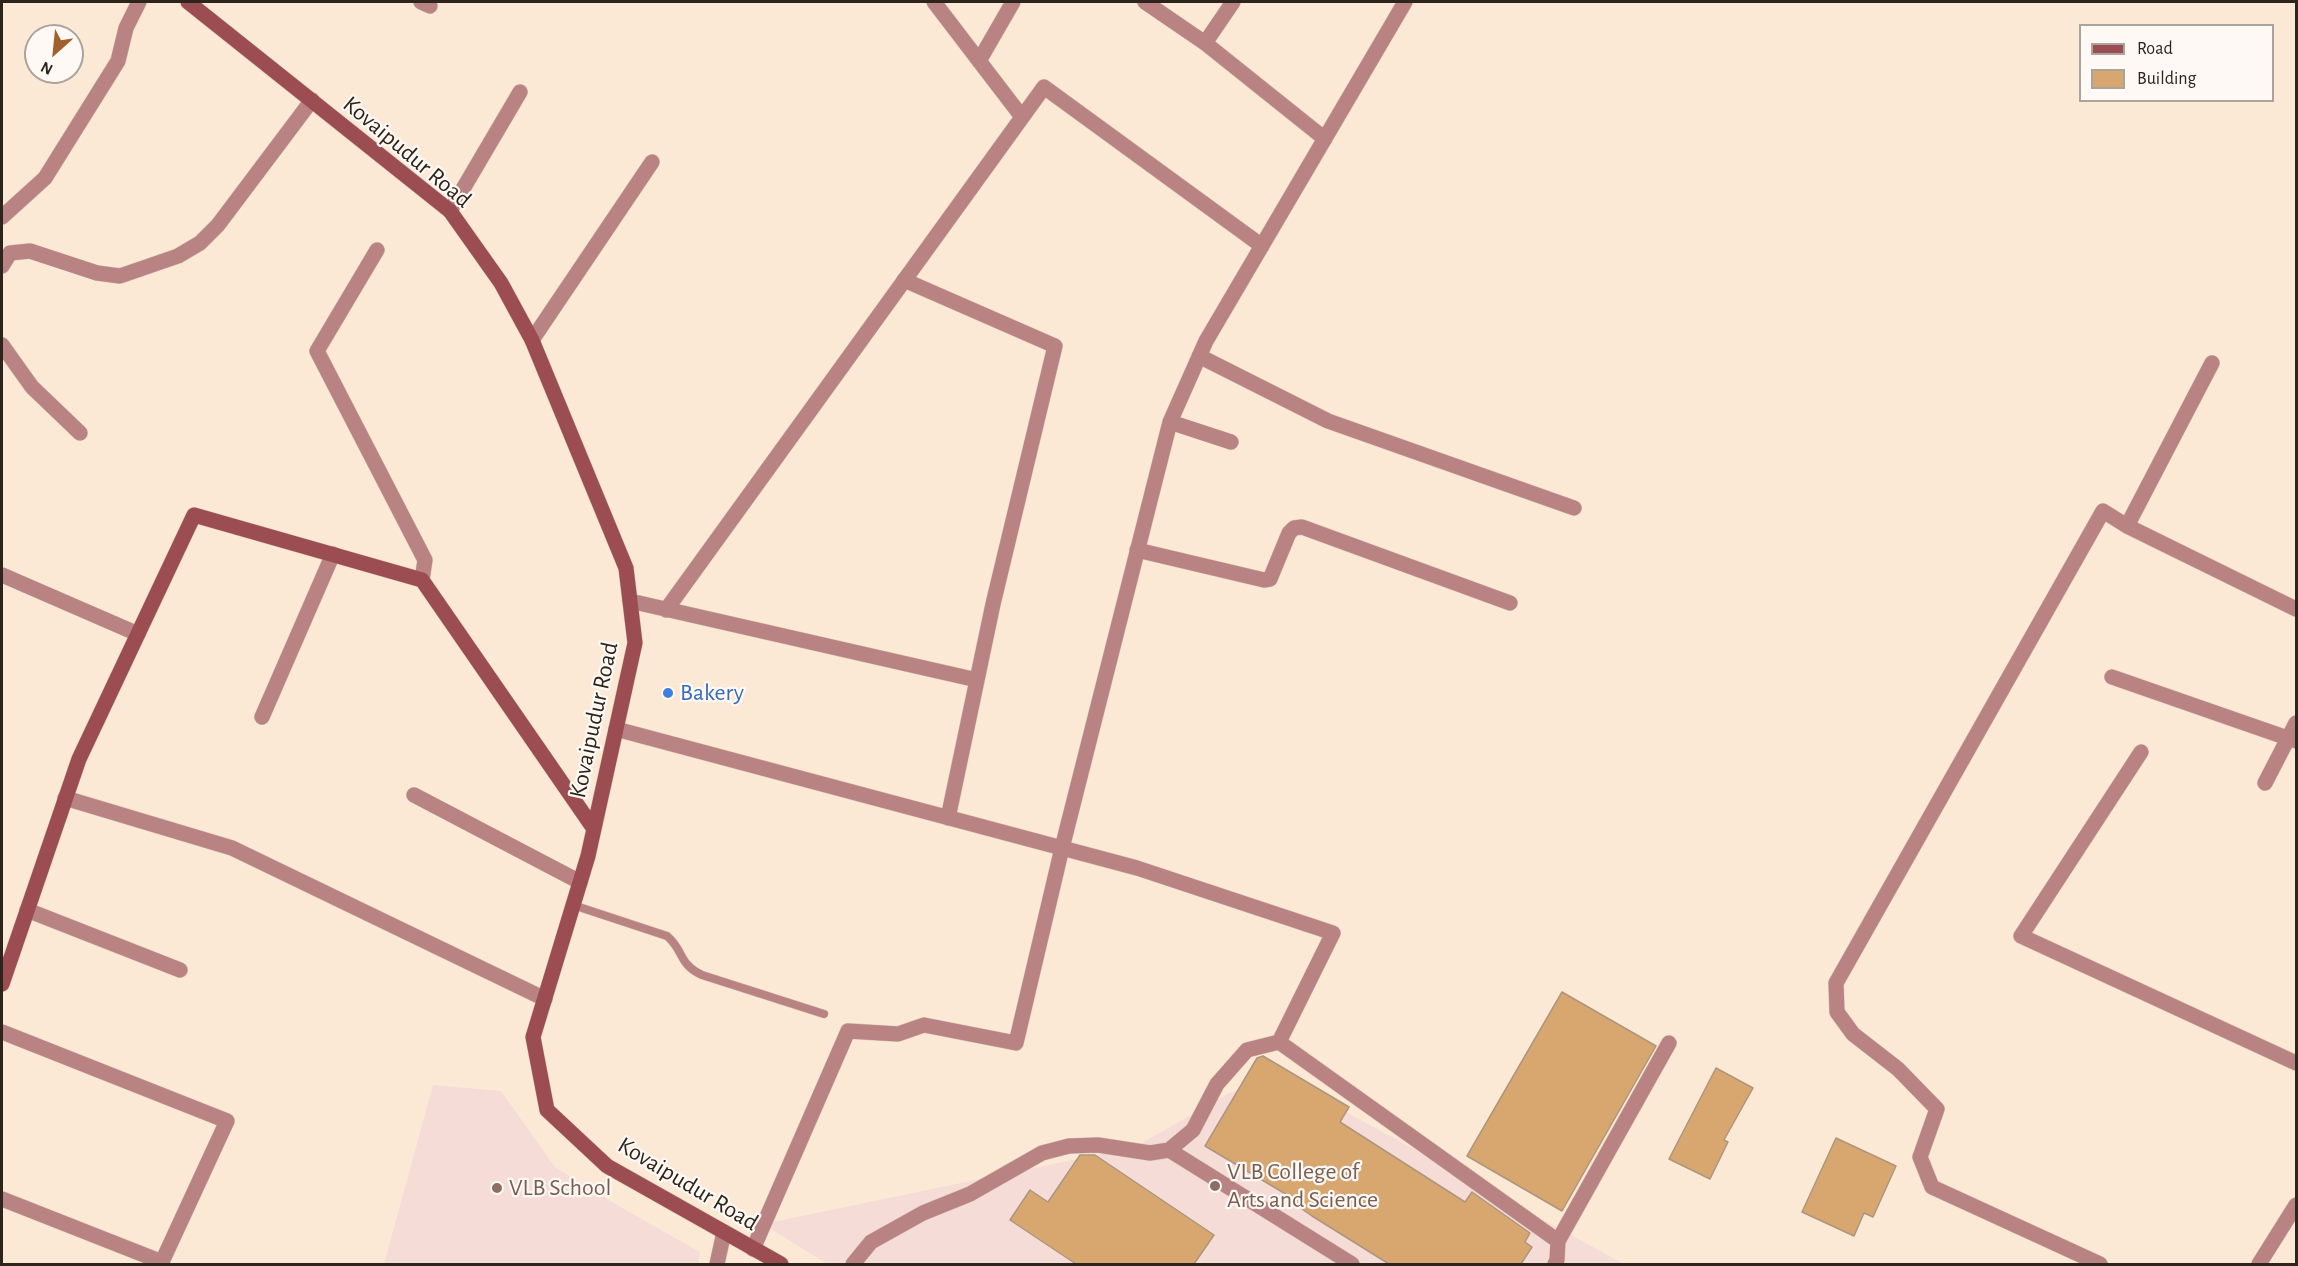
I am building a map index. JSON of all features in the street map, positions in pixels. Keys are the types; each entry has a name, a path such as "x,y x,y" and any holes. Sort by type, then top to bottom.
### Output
{"main road":[{"name":"Kovaipudur Road","path":"188,2 450,211 501,283 532,340 626,568 635,643 594,829 533,1036 547,1110 607,1166 780,1264"},
{"path":"2,984 79,759 194,515 422,579 594,829"}],"street":[{"path":"2,216 45,178 118,61 126,28 139,2"},
{"path":"934,2 1022,117"},
{"path":"979,61 1012,2"},
{"path":"1145,2 1205,43 1325,139"},
{"path":"1205,43 1233,2"},
{"path":"753,1249 848,1030 897,1034 924,1025 1016,1043 1062,848 1170,422 1200,356 1405,2"},
{"path":"666,610 1044,87 1262,246"},
{"path":"450,211 520,92"},
{"path":"2,266 10,253 30,251 98,273 120,276 178,256 200,243 218,225 312,100"},
{"path":"532,340 652,162"},
{"path":"377,250 317,351 425,560 422,579"},
{"path":"904,280 1055,346 993,604 948,818"},
{"path":"2,345 32,387 80,433"},
{"path":"1200,356 1328,421 1574,508"},
{"path":"2127,526 2212,363"},
{"path":"1170,422 1231,442"},
{"path":"2100,1264 1932,1187 1920,1157 1937,1109 1898,1069 1853,1034 1837,1012 1836,983 2103,511 2127,526 2296,609"},
{"path":"1137,550 1263,580 1270,579 1289,533 1294,528 1302,527 1509,603"},
{"path":"262,717 333,554"},
{"path":"2,575 138,634"},
{"path":"630,602 977,680"},
{"path":"2112,677 2293,739"},
{"path":"2265,783 2293,739 2296,723"},
{"path":"616,729 1137,868 1333,933 1279,1042 1248,1050 1217,1084 1193,1130 1169,1150 1150,1153 1098,1145 1069,1146 1042,1153 970,1194 923,1213 871,1242 853,1264"},
{"path":"2141,752 2021,936 2296,1063"},
{"path":"414,795 580,882"},
{"path":"65,798 232,848 545,999"},
{"path":"27,910 180,970"},
{"path":"2,1032 227,1121 161,1263 2,1199"},
{"path":"1279,1042 1558,1241"},
{"path":"1555,1264 1558,1241 1669,1042"},
{"path":"1169,1150 1352,1264"},
{"path":"2264,1263 2296,1205"},
{"path":"717,1264 724,1232"}],"lane":[{"path":"573,905 667,936 674,942 684,963 702,975 824,1014"}],"shaded area":[{"name":"VLB College of Arts and Science","path":"1284,1078 1624,1264 827,1264 763,1224 1135,1147 1229,1093"},
{"name":"VLB School","path":"433,1085 501,1091 555,1167 700,1252 698,1264 384,1264"}],"building":[{"path":"1562,992 1656,1046 1562,1211 1467,1156"},
{"path":"1263,1056 1349,1107 1340,1122 1465,1202 1472,1192 1530,1233 1525,1242 1532,1247 1521,1264 1389,1264 1312,1216 1292,1202 1294,1199 1205,1146 1257,1058"},
{"path":"1716,1068 1753,1088 1724,1140 1728,1142 1710,1179 1669,1159"},
{"path":"1836,1138 1896,1166 1873,1217 1864,1213 1854,1236 1802,1212"},
{"path":"1080,1155 1095,1155 1214,1235 1194,1264 1076,1264 1010,1220 1030,1190 1048,1202"}],"place":[{"name":"Bakery","path":"668,693"},
{"name":"VLB College of Arts and Science","path":"1215,1186"},
{"name":"VLB School","path":"497,1188"}]}
